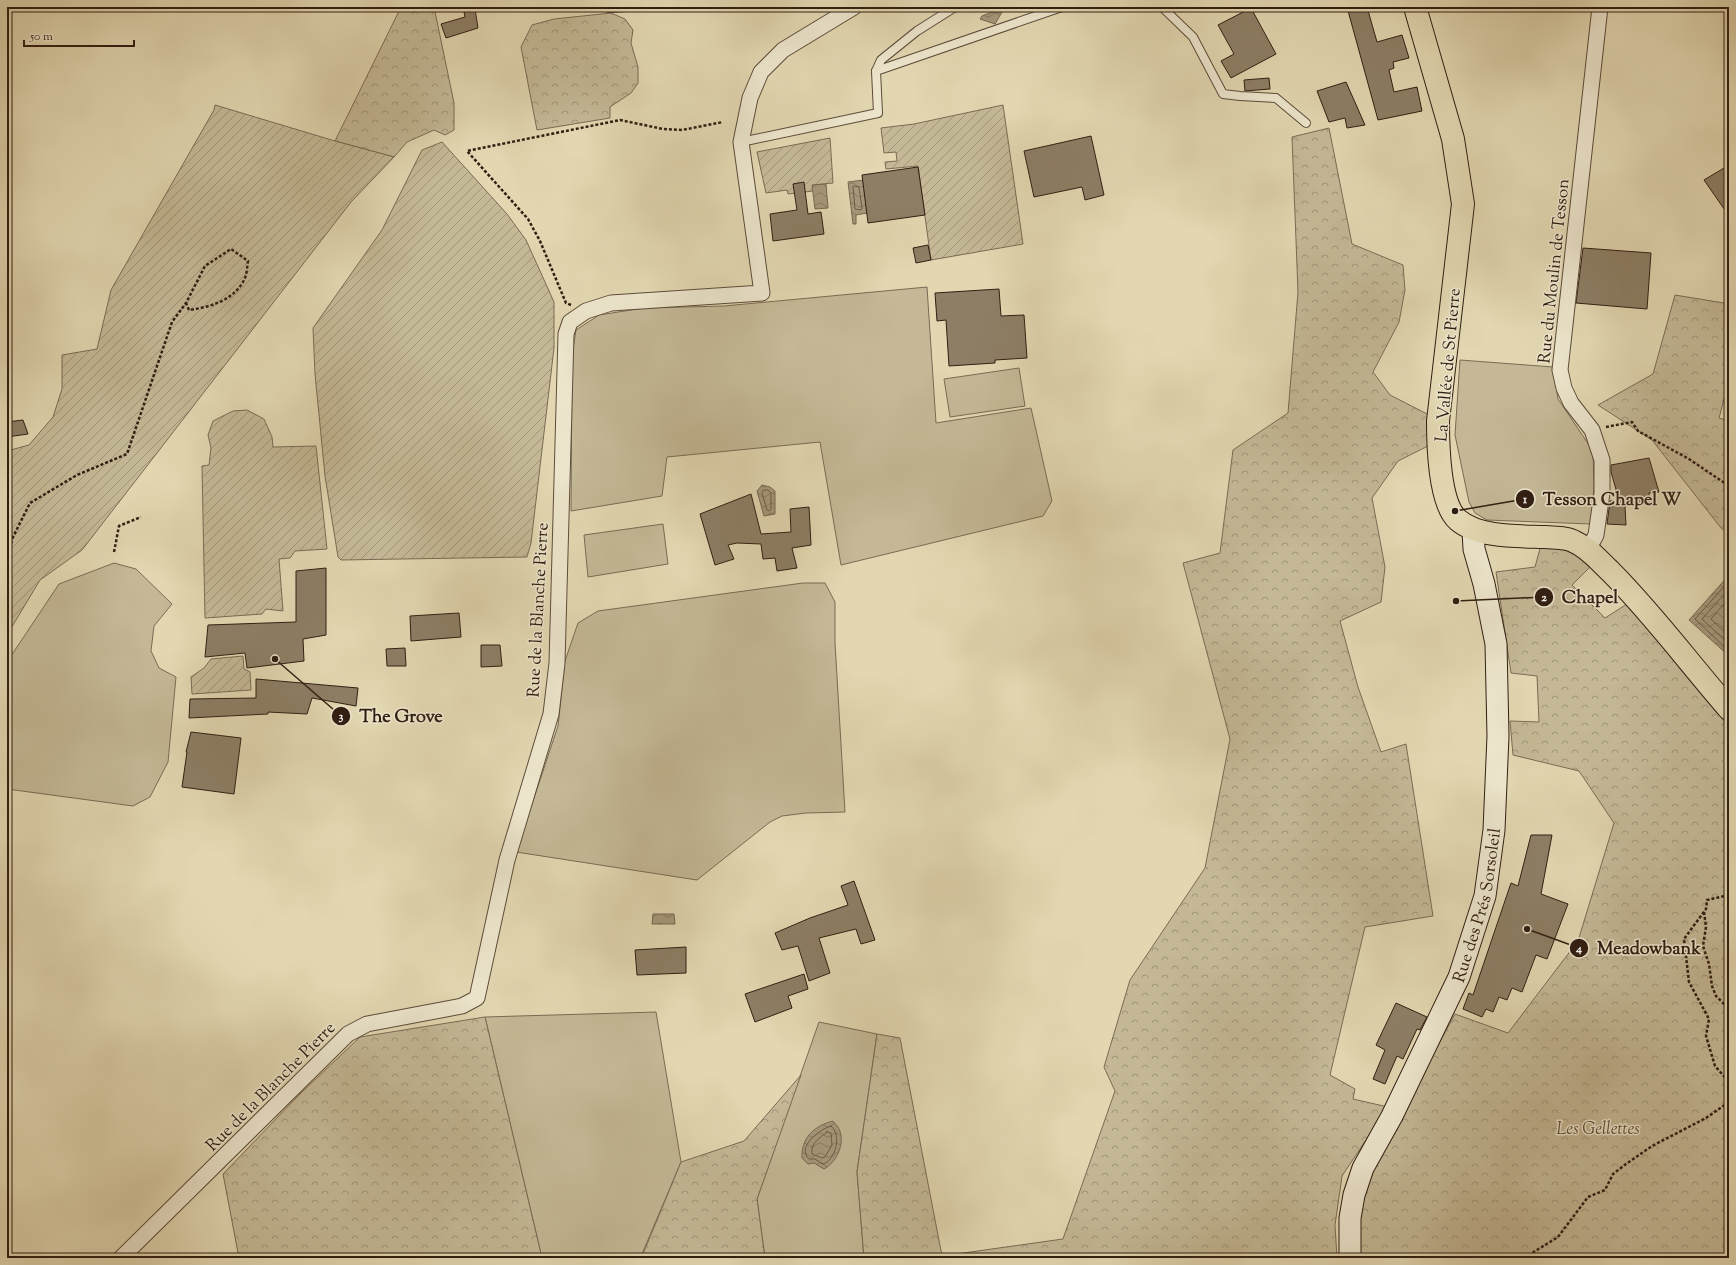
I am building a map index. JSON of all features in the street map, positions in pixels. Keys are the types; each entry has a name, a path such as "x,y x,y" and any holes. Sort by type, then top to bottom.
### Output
{"main road":[{"name":"La Vallée de St Pierre","path":"1415,7 1452,139 1463,204 1438,421 1438,441 1443,490 1448,508 1457,520 1473,530 1509,536 1557,538 1574,541 1588,550 1624,585 1729,709"},
{"name":"Rue des Prés Sorsoleil","path":"1350,1258 1350,1218 1354,1195 1363,1168 1392,1116 1460,978 1485,896 1494,830 1498,736 1496,644 1484,584 1474,549 1473,530"}],"street":[{"name":"Rue de la Blanche Pierre","path":"121,1258 348,1034 366,1024 462,1006 477,998 507,860 551,714 557,663 566,334 570,322 586,311 610,303 762,293 741,142 750,98 761,72 783,50 854,7"},
{"name":"Rue du Moulin de Tesson","path":"1588,550 1596,535 1602,493 1602,460 1592,430 1571,403 1564,388 1560,370 1600,7"}],"lane":[{"path":"609,8 627,7"},
{"path":"741,142 878,113 876,71 881,60 917,31 955,7"},
{"path":"876,71 1062,7"},
{"path":"1162,7 1193,37 1223,94 1276,98 1306,123"}],"path":[{"path":"573,306 566,302 540,241 528,219 467,151 620,120 663,129 682,130 723,122"},
{"path":"7,563 12,539 30,503 77,475 127,454 172,322 186,303 205,266 231,249 248,261 245,279 231,296 207,308 189,310 186,303"},
{"path":"1592,430 1632,422 1638,431 1689,459 1729,486"},
{"path":"114,552 119,526 141,517"},
{"path":"1729,895 1706,900 1704,912 1706,927 1703,946 1709,964 1712,986 1716,996 1729,1009"},
{"path":"1704,912 1684,939 1689,982 1709,1019 1706,1036 1715,1066 1729,1082"},
{"path":"1524,1258 1558,1237 1588,1197 1605,1190 1614,1174 1626,1164 1652,1146 1706,1118 1729,1102"}],"green space":[{"path":"401,7 434,7 454,103 454,130 445,135 434,130 407,142 394,157 335,141"},
{"path":"611,13 625,19 633,30 631,43 638,67 638,83 631,93 610,107 610,118 537,130 521,47 532,25 554,19"},
{"path":"215,105 394,157 351,202 82,550 40,580 7,635 7,451 29,445 53,417 62,389 62,355 97,349 111,290 214,110"},
{"path":"1003,105 1023,244 931,260 918,166 886,169 885,162 897,161 896,152 884,153 881,128 914,124"},
{"path":"1329,128 1352,244 1403,265 1405,290 1399,322 1373,372 1390,395 1431,416 1428,446 1398,461 1372,498 1385,567 1381,602 1340,621 1358,687 1381,752 1406,744 1433,916 1365,927 1330,1075 1355,1089 1353,1099 1388,1107 1342,1176 1335,1225 1337,1258 864,1258 857,1172 877,1034 900,1038 942,1256 1063,1239 1115,1091 1104,1067 1130,980 1205,868 1230,739 1183,563 1220,553 1233,450 1288,413 1298,292 1292,137"},
{"path":"830,138 833,183 813,185 813,191 788,194 787,190 766,193 757,152"},
{"path":"442,142 507,214 526,240 554,302 554,348 531,543 527,557 341,560 338,557 325,476 315,374 313,328 382,230 422,150"},
{"path":"927,287 936,423 1031,408 1052,501 1043,516 841,565 820,442 667,457 662,496 571,511 572,356 576,330 599,315 644,308 724,306"},
{"path":"1675,295 1724,303 1729,355 1729,381 1719,418 1729,421 1729,534 1721,528 1652,440 1598,405 1653,374"},
{"path":"1460,360 1553,367 1558,399 1593,451 1594,487 1591,524 1487,520 1475,513 1469,502 1455,435"},
{"path":"1019,368 1025,406 950,417 944,379"},
{"path":"247,410 264,419 272,437 273,447 316,446 327,549 295,551 290,558 279,559 283,611 266,609 262,614 205,618 202,466 209,465 211,448 208,435 213,421 233,411"},
{"path":"663,524 668,564 588,577 584,535"},
{"name":"Les Gellettes","path":"1541,545 1569,550 1591,566 1572,585 1605,618 1627,604 1729,727 1729,1253 1689,1258 1358,1258 1358,1215 1372,1166 1455,1014 1508,1033 1578,941 1614,823 1579,771 1513,755 1510,721 1539,722 1537,676 1511,673 1496,572 1535,567"},
{"path":"114,563 136,569 172,604 154,626 151,651 159,668 176,677 168,762 150,797 133,806 7,789 7,662 59,584"},
{"path":"803,583 825,583 835,602 835,643 845,812 806,813 782,816 770,822 697,880 516,852 558,726 565,661 578,623 598,611"},
{"path":"243,656 244,669 250,672 251,690 192,694 191,677 204,668 211,659"},
{"path":"656,1012 681,1162 642,1254 624,1258 542,1258 485,1017"},
{"path":"485,1017 542,1258 239,1258 223,1174 300,1094 360,1037"},
{"path":"819,1022 877,1034 857,1172 864,1258 765,1258 757,1199"},
{"path":"801,1075 757,1199 765,1258 624,1258 643,1254 681,1162 744,1141"}],"water":[{"path":"1000,9 1002,12 995,24 980,19 982,16"},
{"path":"863,180 867,213 856,215 856,224 853,224 848,182"},
{"path":"826,184 828,208 815,209 812,185"},
{"path":"762,485 770,487 775,491 775,514 764,516 757,491"},
{"path":"1729,575 1729,656 1689,620"},
{"path":"653,914 674,914 675,924 652,924"},
{"path":"833,1121 839,1128 841,1134 839,1152 832,1162 824,1169 814,1163 808,1164 802,1158 802,1151 806,1139 820,1126"}],"building":[{"path":"1347,7 1367,7 1377,42 1402,35 1409,58 1393,62 1394,68 1389,70 1394,92 1417,87 1422,111 1378,120"},
{"path":"1251,8 1276,54 1231,78 1221,61 1234,54 1218,25"},
{"path":"475,9 478,28 446,38 441,24 465,17 464,12"},
{"path":"1269,78 1270,89 1245,91 1244,80"},
{"path":"1346,82 1365,125 1347,128 1345,118 1329,122 1317,91"},
{"path":"1091,136 1104,195 1085,200 1082,187 1034,197 1024,151"},
{"path":"1729,165 1729,216 1704,180"},
{"path":"918,167 925,215 868,223 862,175"},
{"path":"804,182 808,214 821,212 824,234 773,241 770,214 797,210 793,184"},
{"path":"928,245 931,260 916,263 913,248"},
{"path":"1583,248 1651,253 1647,309 1576,303"},
{"path":"999,289 1001,316 1024,315 1027,358 995,360 995,363 949,366 946,320 937,321 935,293"},
{"path":"23,420 28,434 7,437 7,422"},
{"path":"1649,458 1659,492 1649,493 1649,503 1625,506 1626,525 1607,524 1610,501 1619,500 1611,472 1611,465"},
{"path":"751,494 761,534 791,532 790,509 809,507 811,545 792,548 797,568 777,571 775,558 763,559 761,544 737,543 728,545 734,559 715,565 700,514"},
{"path":"326,568 326,635 303,639 304,661 247,668 245,653 205,657 208,625 296,622 296,571"},
{"path":"459,613 461,637 411,641 410,616"},
{"path":"481,645 500,645 502,666 481,667"},
{"path":"405,648 406,666 387,666 386,649"},
{"path":"256,679 358,688 356,706 312,698 307,714 268,712 268,714 189,718 190,699 256,698"},
{"path":"191,732 241,738 234,794 182,787 186,752"},
{"path":"1531,835 1552,835 1541,894 1568,904 1547,959 1536,955 1522,992 1512,988 1507,1000 1499,997 1493,1012 1486,1009 1482,1017 1463,1009 1469,993 1473,995 1511,883 1518,886"},
{"path":"854,881 875,940 861,944 856,929 819,938 830,973 809,981 798,946 782,950 775,933 810,918 848,905 841,886"},
{"path":"686,947 686,973 637,975 635,950"},
{"path":"804,974 808,989 788,996 792,1008 755,1022 745,994"},
{"path":"1396,1003 1427,1017 1420,1030 1417,1029 1403,1059 1397,1056 1385,1084 1373,1079 1385,1050 1376,1045"}],"place":[{"name":"Tesson Chapel W","path":"1455,511"},
{"name":"Chapel","path":"1456,601"},
{"name":"The Grove","path":"275,659"},
{"name":"Meadowbank","path":"1527,929"}]}
